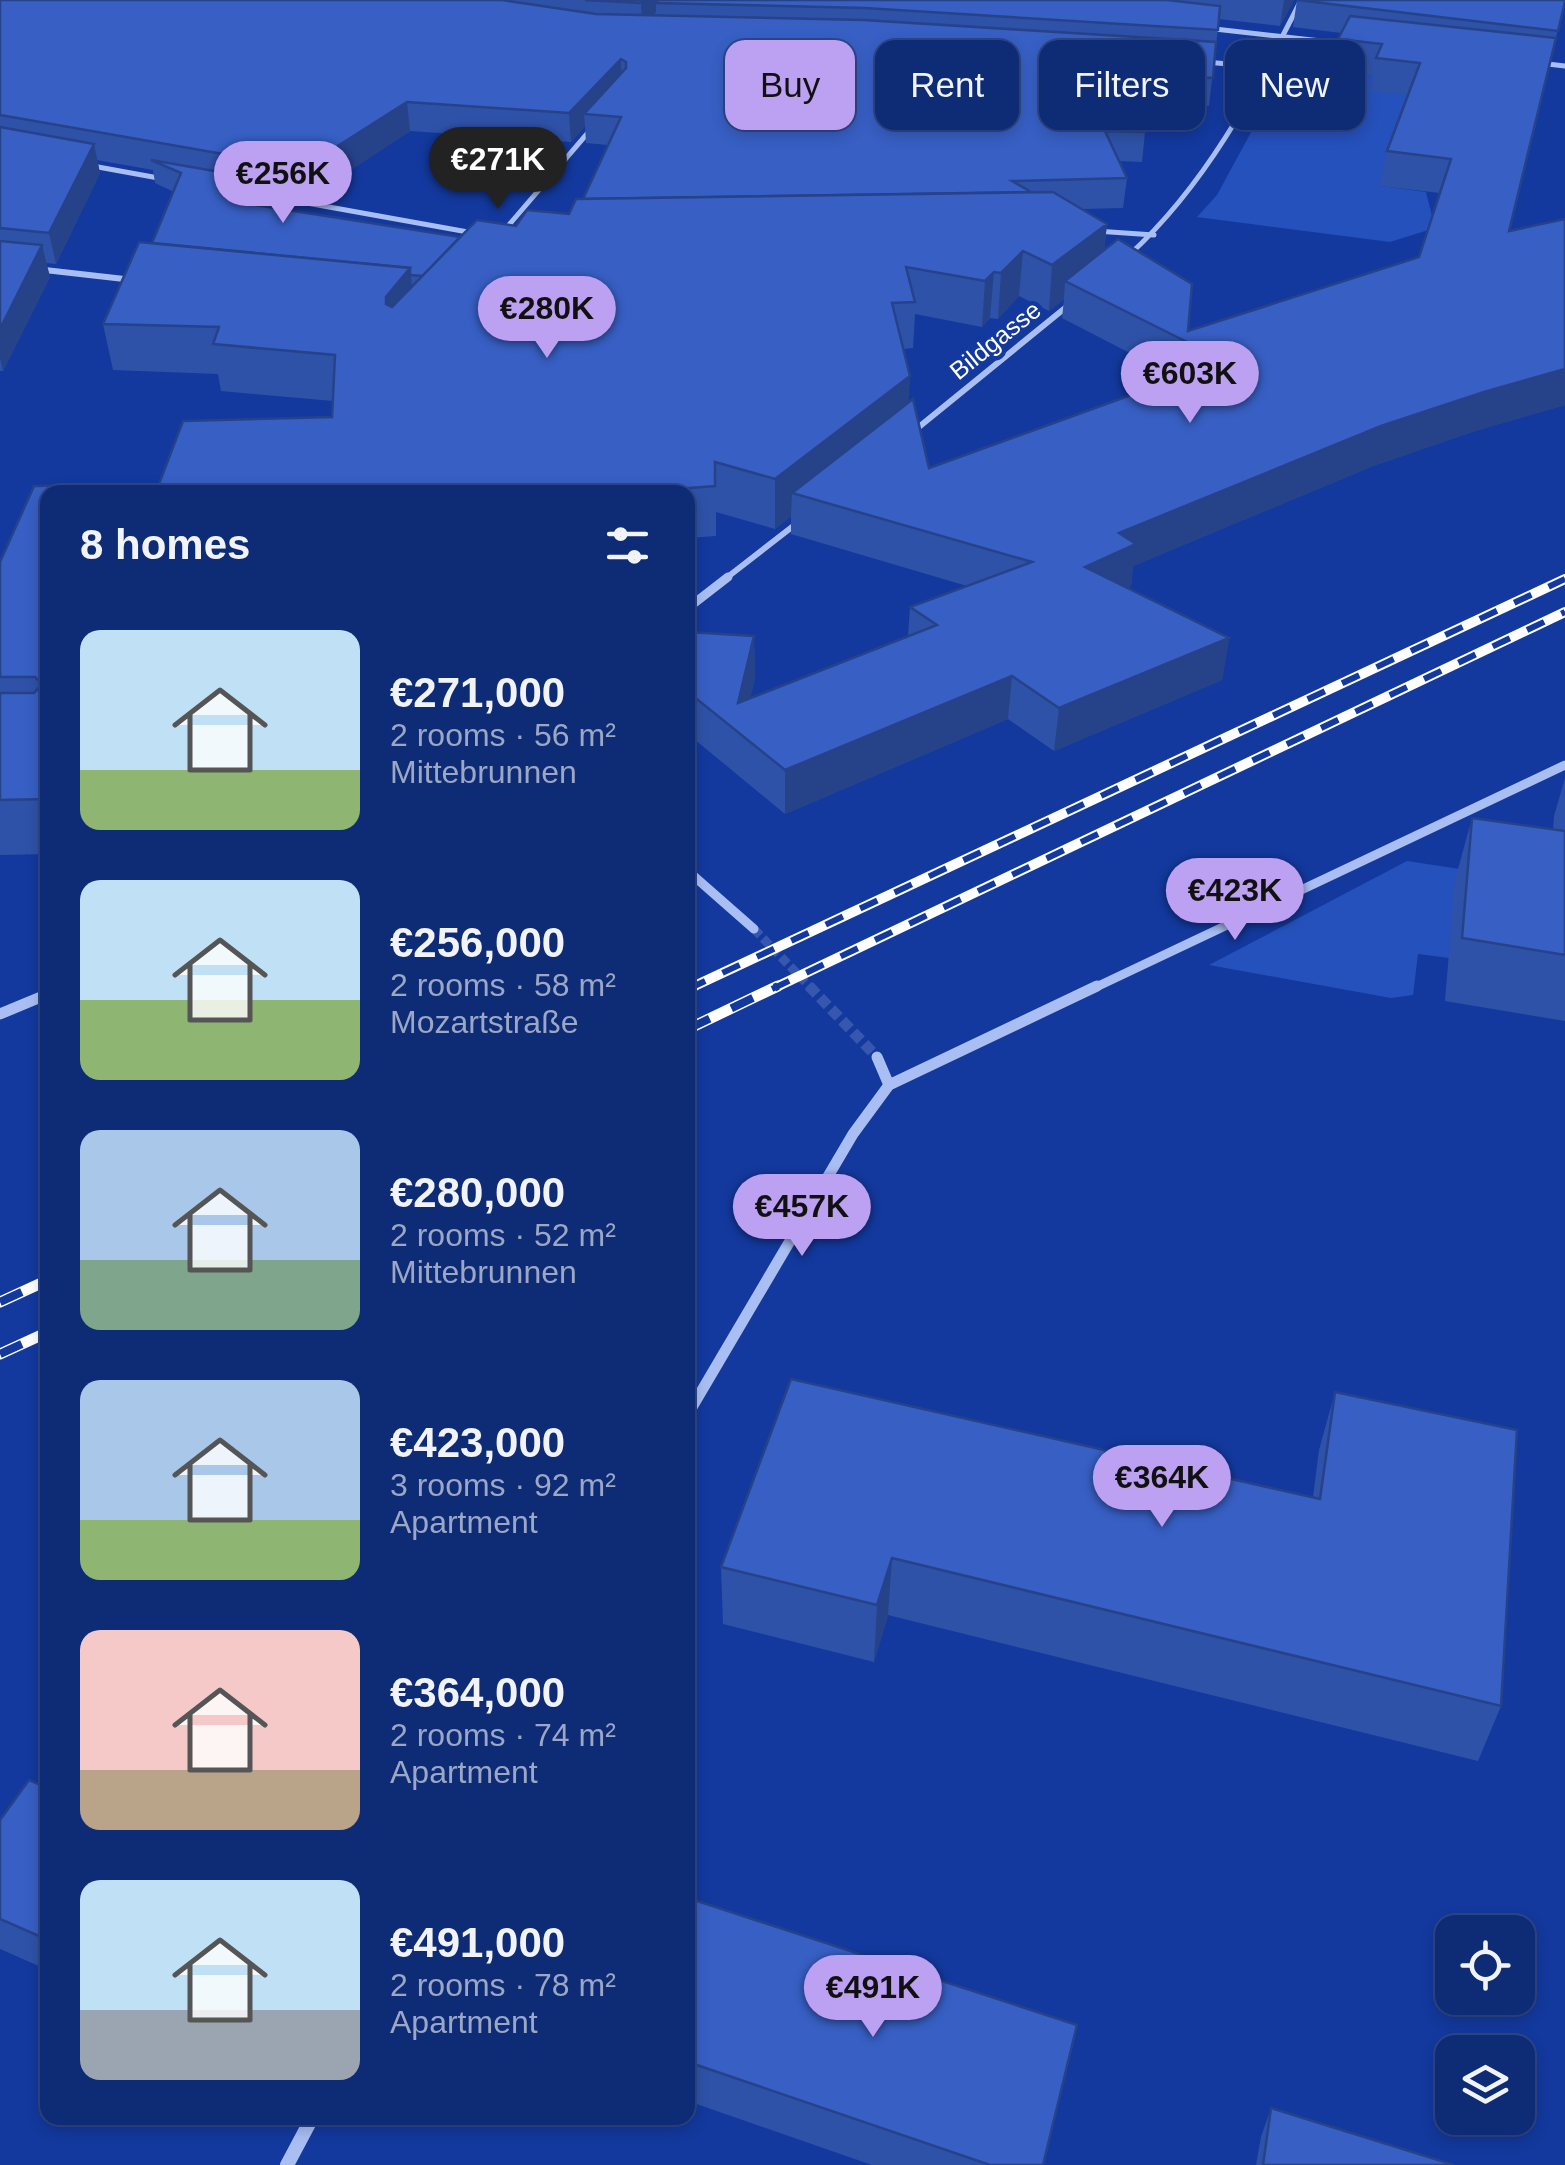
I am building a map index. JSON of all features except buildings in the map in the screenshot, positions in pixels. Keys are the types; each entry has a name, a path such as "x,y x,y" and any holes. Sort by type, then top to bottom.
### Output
{"street":[{"path":"1282,38 1301,0"},
{"path":"1190,26 1304,40"},
{"path":"1531,62 1565,66"},
{"path":"496,238 597,123"},
{"path":"1111,270 1154,235 1196,184 1227,130"},
{"path":"76,162 172,180"},
{"path":"278,197 512,238"},
{"path":"1084,230 1154,235"},
{"path":"18,267 141,280"},
{"name":"Bildgasse","path":"898,443 1080,296"},
{"path":"695,603 809,514"},
{"path":"695,1402 844,1149 888,1085 1565,764"},
{"path":"695,876 754,929"},
{"path":"0,1014 40,997"},
{"path":"877,1057 888,1085"},
{"path":"287,2165 308,2125"}],"shaded area":[{"path":"1376,76 1414,96 1381,186 1426,192 1435,228 1390,242 1197,217 1217,195 1252,130 1365,130 1365,78"},
{"path":"1407,861 1565,885 1449,958 1418,954 1413,995 1391,998 1209,965"}],"tunnel":[{"path":"754,929 812,989"},
{"path":"809,986 877,1057"}],"railway":[{"path":"695,986 1565,579"},
{"path":"772,989 1565,612"},
{"path":"695,1026 778,986"},
{"path":"0,1302 40,1284"},
{"path":"0,1354 40,1336"}]}
